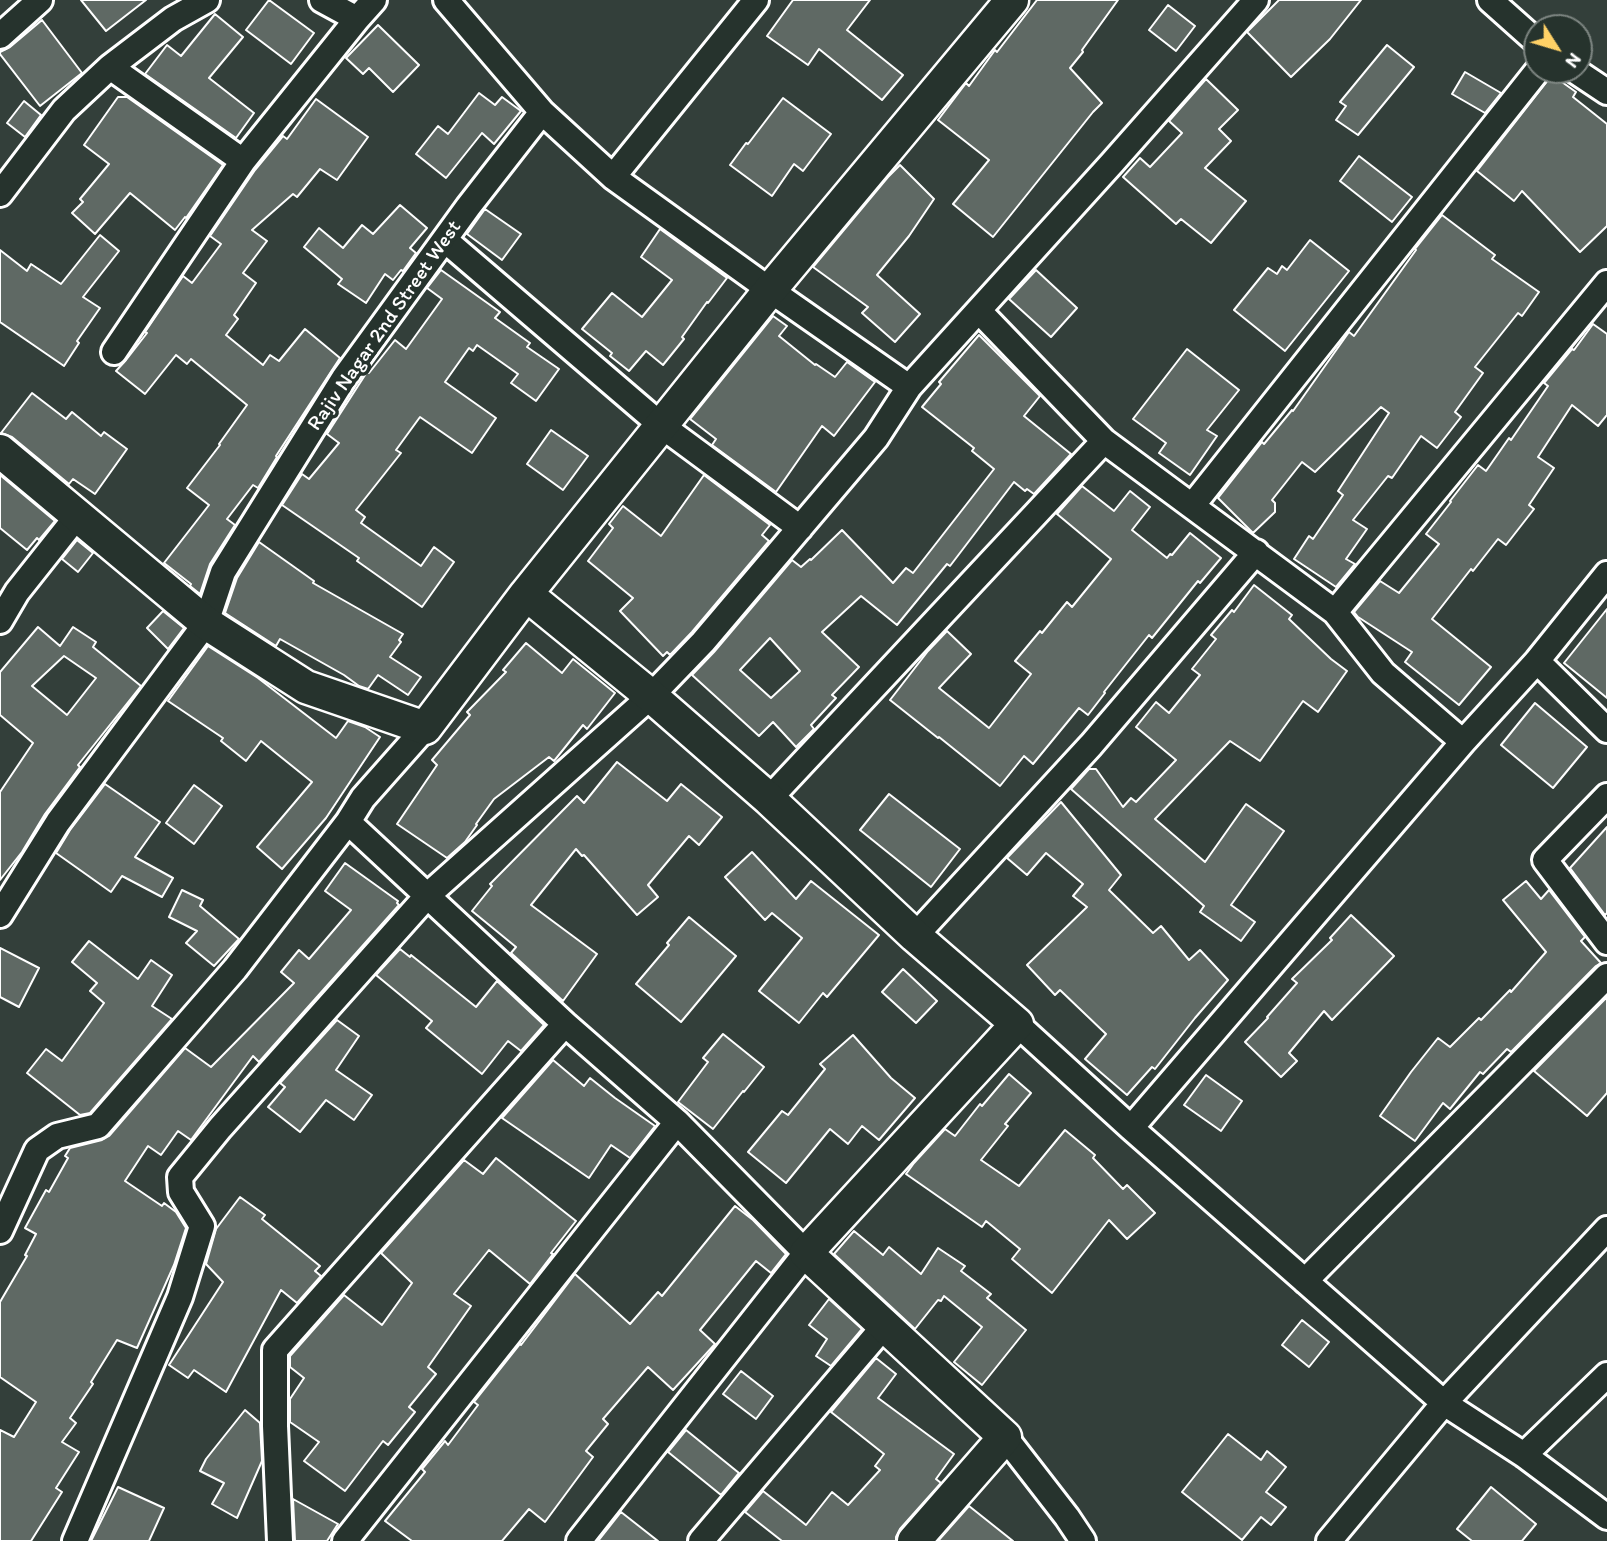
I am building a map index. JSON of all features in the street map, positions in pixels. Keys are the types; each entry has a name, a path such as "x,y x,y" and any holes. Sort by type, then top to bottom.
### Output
{"street":[{"path":"0,36 40,0"},
{"path":"0,194 64,110 110,67 173,19 207,0"},
{"path":"322,0 357,19"},
{"path":"114,352 243,161 374,0"},
{"path":"446,0 542,112 613,177 909,387"},
{"path":"613,177 756,0"},
{"path":"0,1231 37,1150 57,1136 98,1126 234,970 348,822 363,798 425,728 526,594 770,290 1012,0"},
{"path":"75,1541 180,1297 202,1226 181,1192 180,1177 220,1128 428,895 651,696 703,642 876,438 909,387 1256,0"},
{"path":"1490,0 1523,29"},
{"path":"110,67 243,161"},
{"path":"1192,506 1527,84"},
{"name":"Rajiv Nagar 2nd Street West","path":"0,915 58,822 206,623 223,572 337,389 468,207 542,112"},
{"path":"445,240 662,426 800,528"},
{"path":"1335,612 1607,283"},
{"path":"979,312 1104,441 1335,612 1383,673 1463,742"},
{"path":"769,799 1104,441"},
{"path":"0,451 206,623 306,687 425,728"},
{"path":"0,621 17,592 78,515"},
{"path":"915,936 1091,745 1256,552"},
{"path":"1130,1128 1463,742 1537,661 1607,574"},
{"path":"526,594 651,696 769,799 915,936 1444,1402 1524,1455 1607,1517"},
{"path":"1537,661 1607,730"},
{"path":"1607,796 1545,860 1607,942"},
{"path":"348,822 565,1024 677,1122 806,1253 1005,1437 1083,1541"},
{"path":"1305,1282 1607,976"},
{"path":"279,1541 275,1350 565,1024"},
{"path":"579,1541 806,1253 1017,1024"},
{"path":"345,1541 677,1122"},
{"path":"1329,1541 1444,1402 1607,1229"},
{"path":"701,1541 885,1325"},
{"path":"1524,1455 1607,1375"},
{"path":"914,1541 1005,1437"}],"building":[{"path":"81,0 146,0 106,31"},
{"path":"269,0 314,33 291,64 246,30"},
{"path":"793,0 870,0 847,30 903,75 882,100 819,49 808,65 767,36"},
{"path":"1037,0 1118,0 1070,68 1102,103 993,237 953,204 989,160 938,120 966,83 969,86"},
{"path":"1279,0 1361,0 1330,39 1291,77 1247,32"},
{"path":"1168,5 1195,26 1176,51 1149,30"},
{"path":"215,14 243,37 209,78 254,113 236,138 145,74 167,45 181,56"},
{"path":"42,20 82,73 40,106 0,52"},
{"path":"378,25 419,65 393,92 369,68 363,74 346,58"},
{"path":"1387,45 1414,67 1358,135 1336,120 1346,106 1340,102"},
{"path":"1465,72 1501,93 1485,113 1452,94"},
{"path":"1206,79 1238,110 1219,129 1231,141 1205,168 1246,201 1211,243 1181,219 1176,224 1123,177 1140,158 1150,167 1182,133 1169,121"},
{"path":"1545,84 1565,84 1576,92 1573,97 1607,124 1607,226 1580,252 1522,191 1514,201 1477,171"},
{"path":"479,93 495,105 502,97 521,111 494,144 482,133 446,178 416,154 438,126 448,134"},
{"path":"118,97 127,97 223,165 175,230 130,193 95,234 72,213 83,202 80,199 109,164 84,145"},
{"path":"783,98 831,134 803,171 794,164 772,196 730,165"},
{"path":"316,99 368,137 337,180 320,169 297,197 293,194 252,230 267,241 243,273 256,283 234,315 238,319 226,335 263,365 270,355 279,361 305,329 340,358 258,488 253,485 227,519 235,525 210,564 200,594 164,563 209,505 187,488 247,405 191,359 187,364 176,355 145,394 116,371 147,333 145,332 183,276 192,283 221,244 210,236 255,170 283,136 287,139"},
{"path":"24,101 41,115 25,137 7,123"},
{"path":"1359,156 1412,197 1392,222 1340,181"},
{"path":"900,165 934,199 909,236 877,275 920,314 895,342 862,313 868,307 813,267"},
{"path":"400,205 427,228 410,248 416,253 403,271 393,280 385,274 366,303 338,284 342,279 304,247 319,228 343,248 362,225 373,234"},
{"path":"485,209 521,234 502,260 467,234"},
{"path":"1442,215 1495,255 1492,259 1539,292 1522,316 1518,313 1475,367 1483,373 1455,412 1461,417 1437,448 1421,436 1392,478 1388,476 1353,520 1367,529 1346,559 1355,564 1336,587 1294,559 1309,536 1313,539 1343,495 1338,491 1389,413 1381,407 1315,472 1302,462 1272,500 1275,503 1275,512 1253,533 1218,498 1262,442 1264,444 1293,411 1349,332 1354,336"},
{"path":"660,229 727,278 663,365 646,351 629,371 582,329 612,293 642,317 672,280 641,257"},
{"path":"100,235 119,251 83,297 100,308 77,341 79,343 64,366 0,322 0,250 27,271 31,264 61,284"},
{"path":"1310,240 1349,271 1285,351 1234,310 1268,268 1277,274 1282,266 1287,270"},
{"path":"441,270 500,312 495,318 530,343 527,347 559,369 536,401 511,383 518,374 477,345 473,351 469,348 445,382 496,418 472,453 420,417 396,450 401,453 356,510 365,517 361,523 421,566 434,547 454,562 422,607 357,561 359,558 282,505 302,474 309,479 339,443 327,434 367,372 369,373 395,340 406,349 442,299 427,288"},
{"path":"1036,270 1077,308 1051,337 1009,299"},
{"path":"773,316 787,326 779,336 815,365 835,377 847,362 875,382 834,436 822,426 776,492 712,445 716,439 690,419"},
{"path":"1593,324 1607,334 1607,415 1598,426 1572,405 1538,457 1554,468 1529,505 1534,509 1506,545 1498,539 1432,619 1491,667 1459,705 1405,662 1412,652 1354,612 1380,581 1399,593 1439,544 1426,534 1478,465 1486,471 1509,438 1511,440 1548,386 1544,383"},
{"path":"979,335 1040,396 1024,416 1071,454 1034,494 1014,482 950,566 947,564 897,625 861,596 822,632 859,667 832,695 836,698 811,725 814,729 796,747 773,722 759,736 692,675 792,560 801,567 842,530 893,583 906,568 913,573 994,469 972,451 974,448 922,407 941,384 939,382","holes":["770,638 800,671 771,698 740,670"]},
{"path":"1187,349 1239,390 1207,430 1217,436 1190,475 1159,453 1166,443 1133,419"},
{"path":"32,393 66,419 72,412 101,436 104,432 127,449 95,494 73,479 69,484 12,437 1,433"},
{"path":"551,430 588,456 563,490 527,464"},
{"path":"0,475 55,521 27,550 0,528"},
{"path":"704,475 770,525 762,535 769,541 692,632 670,655 667,652 663,656 620,611 633,598 588,561 613,528 609,524 623,506 661,536"},
{"path":"1082,486 1114,511 1130,491 1150,507 1132,530 1167,558 1190,533 1221,558 1200,583 1198,581 1152,638 1149,635 1088,715 1079,708 1033,764 1024,756 1000,786 890,700 947,631 971,654 939,688 989,728 1031,674 1015,661 1067,602 1072,607 1111,559 1057,514"},
{"path":"77,540 93,553 78,572 62,559"},
{"path":"259,542 314,581 313,583 403,634 399,640 401,642 390,657 421,677 408,695 378,675 368,689 359,686 280,639 276,646 225,613 237,578"},
{"path":"1254,585 1292,615 1289,619 1347,671 1318,712 1303,701 1260,761 1230,741 1155,819 1205,862 1246,804 1284,831 1231,905 1255,922 1241,941 1200,912 1204,906 1071,789 1089,769 1096,769 1123,807 1131,798 1136,802 1176,760 1136,727 1156,702 1169,713 1200,675 1192,669 1216,639 1211,635 1232,610 1234,612"},
{"path":"1607,609 1607,698 1564,663"},
{"path":"163,611 184,628 168,649 147,628"},
{"path":"38,627 60,646 73,627 96,642 93,647 141,686 78,765 80,767 0,880 0,792 33,743 0,715 0,672","holes":["64,656 96,678 67,715 32,686"]},
{"path":"526,643 562,673 573,659 615,693 587,729 583,725 554,761 549,757 494,799 465,842 447,858 397,824 437,765 432,760 470,715 467,712 506,672 503,670"},
{"path":"208,646 258,678 336,738 348,721 365,727 380,737 326,818 282,869 257,847 312,782 261,741 246,761 221,741 223,738 168,701"},
{"path":"1535,703 1587,747 1553,788 1501,745"},
{"path":"617,762 667,801 681,784 722,817 699,845 689,836 648,885 658,897 637,915 576,849 531,905 597,954 563,1001 511,953 516,947 472,911 492,886 490,884 577,796 584,803"},
{"path":"105,784 160,822 135,857 173,878 162,897 122,876 111,892 56,853"},
{"path":"194,785 222,806 194,844 166,823"},
{"path":"889,794 960,849 931,887 860,830"},
{"path":"1061,802 1121,875 1109,890 1153,933 1161,926 1189,960 1200,950 1228,980 1155,1069 1152,1067 1127,1095 1085,1059 1106,1034 1060,990 1055,995 1027,965 1087,907 1073,896 1083,884 1046,853 1027,875 1007,858"},
{"path":"1607,827 1607,913 1605,915 1570,868"},
{"path":"752,852 796,899 811,881 879,935 827,997 823,993 799,1023 759,991 802,938 772,913 765,920 725,877"},
{"path":"345,863 398,901 399,905 259,1062 253,1056 191,1140 178,1131 161,1155 148,1146 125,1181 162,1206 164,1203 176,1212 186,1228 174,1265 137,1348 117,1340 91,1382 93,1384 70,1418 76,1423 62,1442 79,1452 56,1488 62,1492 31,1541 0,1541 0,1430 14,1437 36,1402 0,1377 0,1302 27,1256 25,1255 36,1234 25,1228 46,1190 49,1192 68,1158 65,1156 70,1148 109,1136 185,1048 211,1067 294,983 281,972 299,950 309,959 351,910 325,891"},
{"path":"1526,881 1541,899 1549,890 1585,937 1581,941 1601,963 1511,1052 1507,1049 1483,1074 1480,1072 1450,1109 1443,1103 1415,1141 1380,1116 1438,1038 1450,1047 1510,990 1511,992 1546,952 1503,900"},
{"path":"182,890 203,900 200,906 239,939 214,966 186,943 197,931 169,917"},
{"path":"1351,915 1394,956 1332,1020 1324,1011 1289,1053 1297,1061 1281,1077 1245,1042 1297,983 1292,979 1332,940 1330,938"},
{"path":"689,917 736,956 681,1022 636,984"},
{"path":"89,941 138,979 151,960 172,975 152,1006 172,1019 90,1113 80,1115 27,1073 46,1049 62,1061 104,1003 90,991 97,983 72,962"},
{"path":"0,948 39,968 19,1007 0,997"},
{"path":"400,949 476,1007 497,981 544,1025 521,1051 508,1041 482,1074 426,1028 432,1021 376,975"},
{"path":"903,969 937,1001 916,1023 882,992"},
{"path":"1607,997 1607,1093 1587,1116 1534,1071"},
{"path":"337,1020 359,1036 336,1070 372,1095 354,1120 326,1100 300,1132 268,1107 285,1087 280,1083"},
{"path":"723,1034 764,1067 713,1129 678,1102 708,1062 703,1058"},
{"path":"853,1035 891,1078 915,1098 879,1140 862,1126 848,1144 830,1129 786,1183 748,1152 782,1111 788,1115 825,1069 820,1064"},
{"path":"553,1060 584,1086 590,1078 655,1126 630,1158 611,1145 589,1178 502,1118"},
{"path":"1009,1074 1031,1093 1005,1124 1008,1126 981,1160 1019,1186 1065,1130 1095,1155 1093,1158 1123,1189 1127,1185 1155,1213 1127,1239 1109,1220 1052,1293 1012,1259 1020,1249 986,1221 982,1227 906,1174 945,1129 955,1136 980,1104 982,1106"},
{"path":"1206,1075 1242,1101 1221,1131 1184,1105"},
{"path":"496,1158 576,1221 530,1284 489,1250 454,1294 471,1306 428,1367 436,1374 409,1407 415,1412 388,1445 383,1441 345,1491 304,1461 319,1442 290,1422 290,1399 304,1378 290,1367 290,1356 344,1295 382,1325 412,1283 381,1253 464,1160 483,1174"},
{"path":"240,1197 265,1215 262,1219 320,1266 315,1271 321,1276 297,1303 281,1290 226,1392 194,1370 188,1378 169,1365 223,1282 206,1264 216,1229"},
{"path":"735,1206 753,1220 786,1254 771,1273 756,1261 700,1330 715,1344 673,1390 648,1367 603,1419 608,1424 586,1451 593,1457 545,1522 529,1509 502,1541 412,1541 385,1521 425,1472 422,1469 445,1441 448,1445 478,1405 474,1402 575,1274 630,1324 658,1292 662,1296"},
{"path":"854,1231 883,1255 889,1247 921,1274 938,1248 965,1266 961,1271 991,1294 987,1298 1026,1330 982,1385 954,1362 982,1327 944,1296 915,1329 834,1254"},
{"path":"829,1299 862,1329 831,1366 816,1356 827,1339 809,1325"},
{"path":"1302,1320 1329,1342 1309,1367 1282,1345"},
{"path":"876,1358 896,1374 878,1398 954,1454 936,1479 941,1483 900,1529 896,1541 782,1541 745,1512 763,1491 806,1525 832,1492 848,1505 880,1470 875,1466 884,1454 831,1412"},
{"path":"741,1371 773,1396 756,1419 723,1394"},
{"path":"245,1410 260,1423 262,1461 237,1518 212,1504 224,1483 200,1471 206,1459"},
{"path":"686,1430 739,1473 721,1495 668,1452"},
{"path":"1228,1434 1261,1460 1267,1451 1286,1467 1266,1492 1286,1507 1271,1525 1261,1517 1242,1540 1182,1492"},
{"path":"118,1487 164,1508 149,1541 91,1541"},
{"path":"1491,1487 1536,1524 1522,1541 1472,1541 1457,1529"},
{"path":"293,1499 338,1524 327,1541 295,1541"},
{"path":"969,1506 1013,1541 938,1541"},
{"path":"621,1512 658,1541 598,1541"}]}
